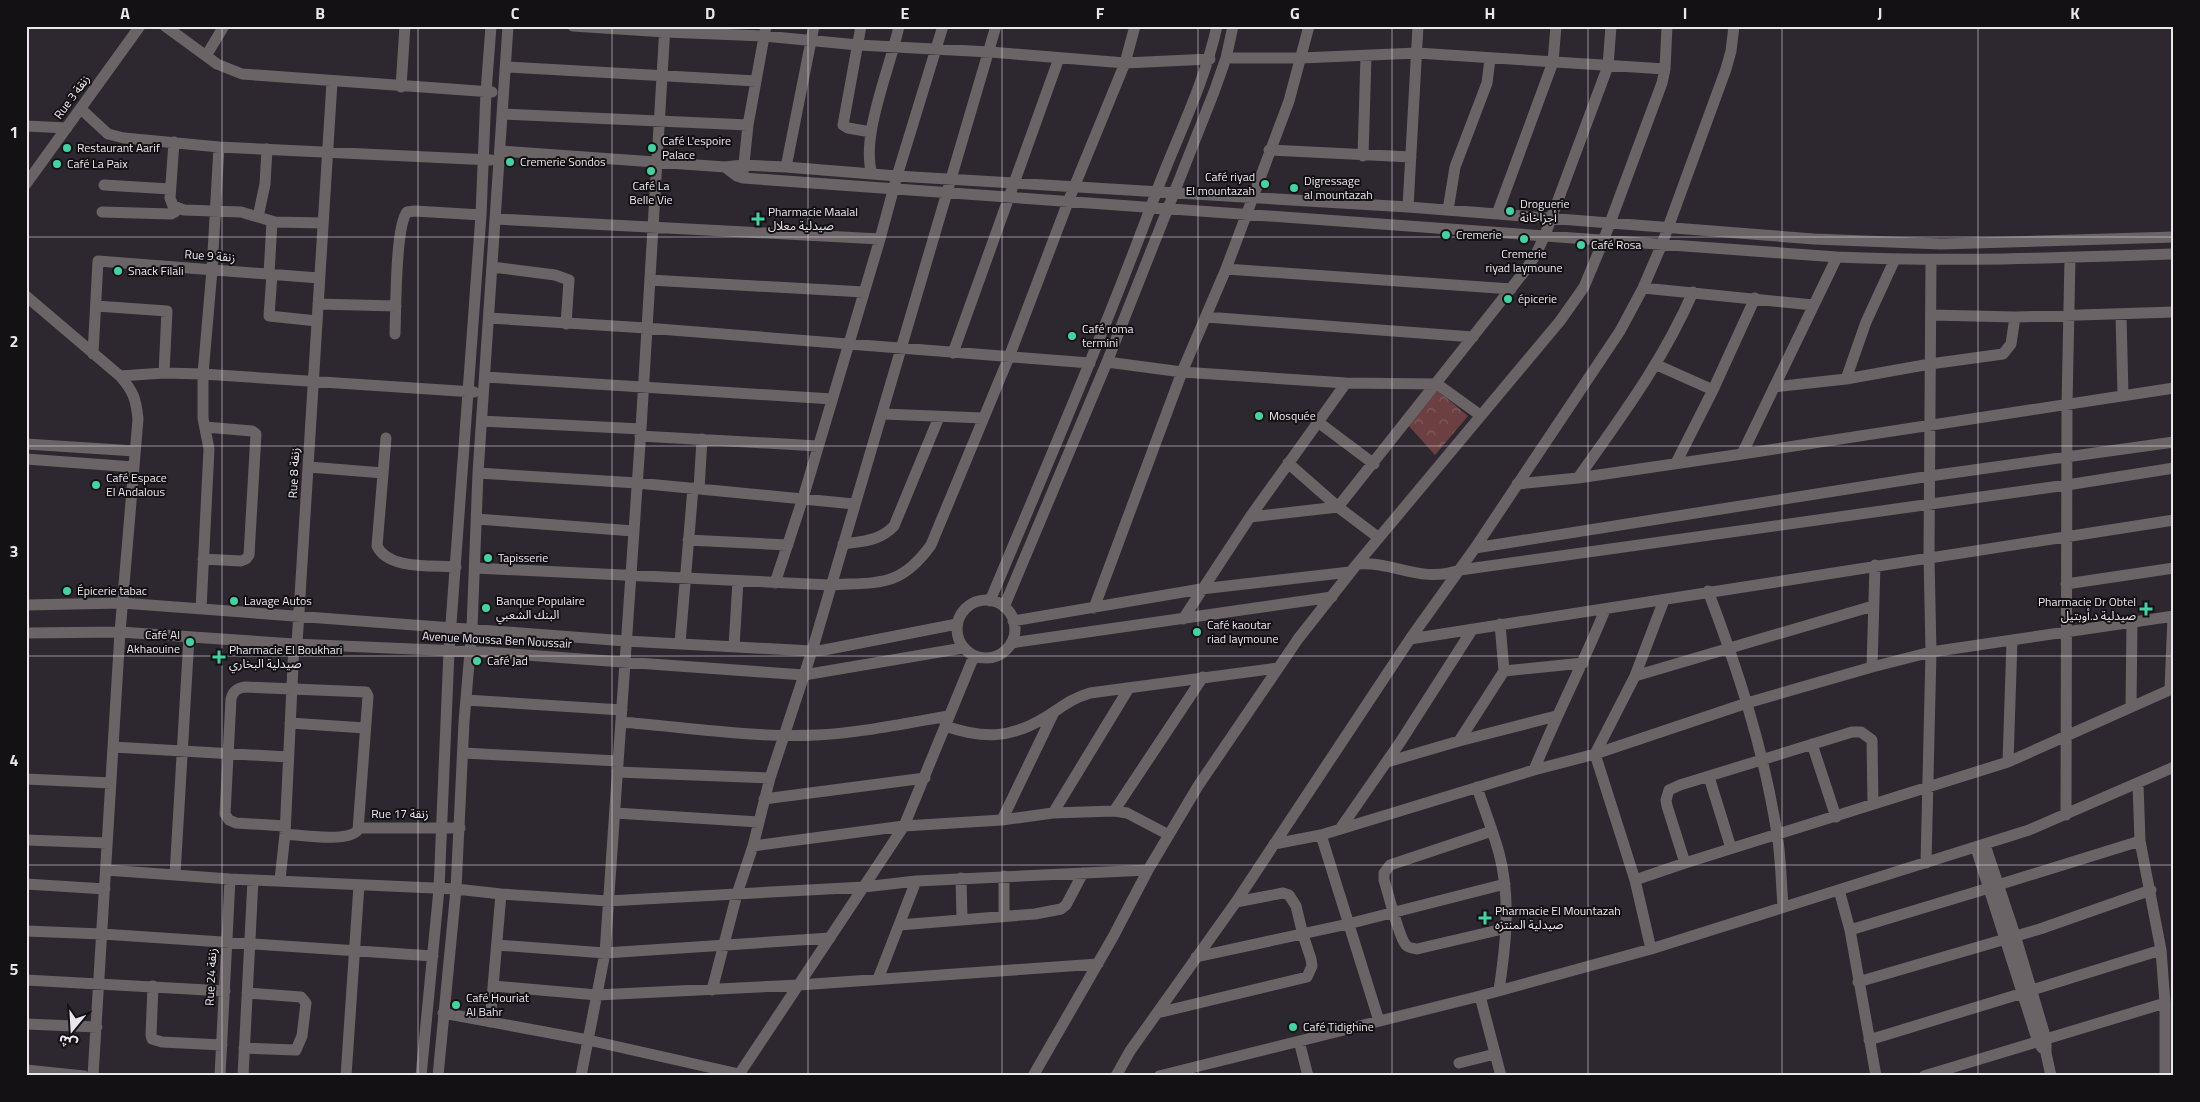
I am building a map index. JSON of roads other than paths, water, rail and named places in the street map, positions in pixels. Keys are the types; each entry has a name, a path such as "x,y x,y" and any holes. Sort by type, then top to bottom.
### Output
{"street":[{"name":"Rue 3 زنقة","path":"26,184 140,26"},
{"path":"165,26 228,70 242,74 503,93"},
{"path":"206,56 224,26"},
{"path":"401,87 404,26"},
{"path":"421,1076 438,889 449,651 481,216 486,92 491,26"},
{"path":"438,1076 456,889 466,700 472,628 478,473 508,26"},
{"path":"573,26 765,31 811,40 1125,62 1210,59"},
{"path":"786,167 814,26"},
{"path":"861,26 843,125 848,128 871,132"},
{"path":"872,174 870,166 871,132 899,26"},
{"path":"775,583 803,498 897,176 938,49 943,26"},
{"path":"712,990 737,894 753,846 770,778 812,651 854,504 883,414 990,52 996,26"},
{"path":"475,568 830,585 886,581 901,576 914,566 931,545 1009,358 1068,202 1125,62 1135,26"},
{"path":"990,601 1090,363 1157,191 1200,88 1210,59 1217,26"},
{"path":"1004,607 1106,362 1174,192 1226,58 1234,26"},
{"path":"1094,608 1182,372 1248,213 1269,150 1289,101 1309,26"},
{"path":"1408,207 1418,26"},
{"path":"1497,214 1553,62 1556,26"},
{"path":"1250,517 1338,507 1374,464 1536,256 1608,66 1611,26"},
{"path":"1033,1076 1098,964 1148,870 1198,786 1298,639 1354,568 1575,302 1584,287 1604,240 1662,82 1665,69 1667,26"},
{"path":"1116,1076 1157,1013 1236,902 1410,639 1460,570 1606,354 1643,288 1662,244 1726,69 1731,51 1734,26"},
{"path":"581,1076 605,954 641,432 665,29"},
{"path":"744,178 743,165 748,125 765,31"},
{"path":"1226,58 1301,58 1417,53 1665,69"},
{"path":"1363,156 1366,56"},
{"path":"953,353 1010,198 1058,58"},
{"path":"1448,210 1455,167 1487,83 1490,58"},
{"path":"506,67 756,81"},
{"name":"Rue 8 زنقة","path":"280,880 285,830 291,689 299,615 332,82"},
{"path":"81,109 108,134 124,138 219,147 484,160 499,156 658,162 725,167 743,165 786,167 897,176 1408,207 1550,220 1814,239 1942,244 2174,237"},
{"path":"503,114 748,125"},
{"path":"26,126 67,128"},
{"path":"174,142 170,189 171,203 177,208 241,212 272,221 323,223"},
{"path":"201,609 209,449 205,427 203,374 212,270 219,147"},
{"path":"258,217 265,184 267,149"},
{"path":"1269,150 1411,157"},
{"path":"725,167 737,176 744,178 1545,234 1837,257 1931,260 2174,254"},
{"path":"104,185 170,189"},
{"path":"102,212 171,214 177,208"},
{"path":"395,334 401,226 407,212 481,216"},
{"path":"272,221 269,316 317,321"},
{"path":"480,229 496,224 654,226 880,239"},
{"path":"1742,454 1837,257"},
{"path":"2066,815 2066,536 2070,258"},
{"path":"1846,380 1866,322 1896,259"},
{"path":"1926,863 1931,652 1929,557 1931,260"},
{"name":"Rue 9 زنقة","path":"96,306 98,261 320,278"},
{"path":"493,267 555,275 569,280 566,324"},
{"path":"1226,269 1511,289"},
{"path":"650,280 864,292"},
{"path":"1643,288 1813,305"},
{"path":"1578,478 1657,365 1679,325 1693,292"},
{"path":"26,296 120,376 130,388 136,400 138,419 120,632 93,1076"},
{"path":"1676,463 1756,298"},
{"path":"318,304 396,306"},
{"path":"93,354 96,306 167,311 164,373"},
{"path":"1930,315 2015,317 2174,312"},
{"path":"2121,315 2123,396"},
{"path":"1206,316 1473,337"},
{"path":"1774,387 1846,380 1930,364 2003,354 2011,344 2015,317"},
{"path":"489,318 646,328 901,350 1090,363"},
{"path":"1106,362 1182,372 1346,383 1437,384 1480,415"},
{"path":"1657,365 1713,390"},
{"path":"120,376 164,373 203,374 484,393"},
{"path":"485,377 832,399"},
{"path":"1183,619 1250,517 1346,383"},
{"path":"1517,484 1578,478 2174,388"},
{"path":"883,414 983,418"},
{"path":"843,544 874,540 887,534 894,526 939,417"},
{"path":"482,421 641,432 702,439 818,446"},
{"path":"1318,422 1374,464"},
{"path":"203,559 241,561 249,556 256,434 252,431 205,427"},
{"path":"386,438 377,546 380,552 385,557 399,563 456,567"},
{"path":"680,643 688,540 702,439"},
{"path":"1475,548 1930,476 2174,442"},
{"path":"26,444 135,451"},
{"path":"26,459 134,467"},
{"path":"1288,463 1338,507 1379,538"},
{"path":"308,467 383,473"},
{"path":"1013,621 1201,589 1354,568 1369,563 1426,576 1445,575 1460,570 2067,485 2174,468"},
{"path":"478,473 636,483 854,504"},
{"path":"477,520 633,531"},
{"path":"1410,639 1500,624 1605,610 1708,591 2174,520"},
{"path":"688,540 788,545"},
{"path":"1872,667 1872,606 1875,565"},
{"path":"2066,584 2174,568"},
{"path":"734,646 738,581"},
{"path":"1708,591 1730,649 1763,759 1777,835 1783,906"},
{"path":"1011,643 1332,597"},
{"path":"982,600 1004,607 1013,621 1014,632 1011,643 998,655 986,658 974,656 963,648 958,637 957,624 963,611 968,606 982,600"},
{"path":"1651,949 1635,880 1595,754 1635,676 1664,600"},
{"name":"Avenue Moussa Ben Noussair","path":"26,606 122,603 626,641 812,651 957,624"},
{"path":"1635,676 1872,606"},
{"path":"1534,770 1556,716 1583,663 1605,610"},
{"path":"1274,844 1340,829 1476,787 1595,754 1747,704 1872,667 1931,652 2174,616 2172,689 2008,762 1836,817 1685,862 1635,880"},
{"path":"2131,706 2132,622"},
{"path":"1458,741 1504,671 1500,624"},
{"path":"1340,829 1428,701 1472,630"},
{"name":"Avenue Moussa Ben Noussair","path":"26,633 120,632 295,644 469,652 804,675 963,648"},
{"path":"175,875 189,637"},
{"path":"2008,762 2012,640"},
{"path":"443,1013 588,1040 739,1075 904,826 974,656"},
{"path":"1504,671 1583,663"},
{"path":"466,700 783,735 849,732 947,721 968,734 986,737 1035,724 1072,699 1090,693 1278,668"},
{"path":"1114,811 1203,678"},
{"path":"228,754 233,692 245,687 366,692 368,696 358,829"},
{"path":"1053,813 1129,688"},
{"path":"1002,820 1054,712"},
{"path":"1387,762 1458,741 1556,716"},
{"path":"290,723 365,728"},
{"path":"1685,862 1667,806 1666,795 1673,787 1763,759 1852,732 1861,732 1872,740 1873,804"},
{"path":"1812,744 1836,817"},
{"path":"113,747 288,756"},
{"path":"464,753 770,778"},
{"name":"Rue 17 زنقة","path":"228,754 225,814 229,820 236,823 340,837 352,836 358,829 460,828"},
{"path":"1159,1076 1480,996 1651,949 1783,906 1981,846 2066,815 2174,767"},
{"path":"1709,777 1731,848"},
{"path":"764,799 925,778"},
{"path":"26,779 111,783"},
{"path":"2138,784 2140,840 2161,950 2165,1002 2164,1076"},
{"path":"1476,787 1499,853 1505,884 1507,928 1499,990"},
{"path":"753,846 904,826 1002,820 1053,813 1114,811 1127,814 1169,835"},
{"path":"616,813 759,822"},
{"path":"1492,831 1390,865 1384,873 1384,880 1405,945 1410,948 1417,949 1507,928"},
{"path":"1321,834 1378,1021"},
{"path":"26,840 107,842"},
{"path":"1850,930 2140,840"},
{"path":"1981,846 2011,937 2046,1053 2051,1076"},
{"path":"106,870 230,879 456,889 608,902 864,887 961,878 1148,870"},
{"path":"900,925 1043,914 1062,909 1083,873"},
{"path":"1004,876 1004,916"},
{"path":"961,878 962,919"},
{"name":"Rue 24 زنقة","path":"220,1076 230,879"},
{"path":"243,1076 253,880"},
{"path":"878,980 916,881"},
{"path":"26,884 105,889"},
{"path":"1196,957 1302,935 1505,884"},
{"path":"346,1076 359,885"},
{"path":"1839,890 1850,930 1876,1076"},
{"path":"1858,982 2040,930 2151,890"},
{"path":"1157,1013 1300,980 1306,977 1312,966 1311,958 1302,935 1296,906 1289,895 1283,893 1236,902"},
{"path":"490,1022 500,894"},
{"path":"26,931 102,934 433,956"},
{"path":"497,945 605,954 724,944 830,938"},
{"path":"1869,1040 2161,950"},
{"path":"494,986 597,995 799,985 1098,964"},
{"path":"26,980 225,990"},
{"path":"153,986 152,1038 162,1042 222,1045"},
{"path":"244,1048 296,1050 302,1036 306,1003 301,997 247,993"},
{"path":"1480,996 1501,1076"},
{"path":"1924,1076 2165,1002"},
{"path":"26,1024 97,1028"},
{"path":"1299,1041 1308,1076"},
{"path":"1459,1063 1495,1054"},
{"path":"26,1070 48,1074 84,1076"}],"place":[{"name":"Restaurant Aarif","path":"67,148"},
{"name":"Café L'espoire Palace","path":"652,148"},
{"name":"Cremerie Sondos","path":"510,162"},
{"name":"Café La Paix","path":"57,164"},
{"name":"Café La Belle Vie","path":"651,171"},
{"name":"Café riyad El mountazah","path":"1265,184"},
{"name":"Digressage al mountazah","path":"1294,188"},
{"name":"Droguerie أجزاخانة","path":"1510,211"},
{"name":"Pharmacie Maalal صيدلية معلال","path":"758,219"},
{"name":"Cremerie","path":"1446,235"},
{"name":"Cremerie riyad laymoune","path":"1524,239"},
{"name":"Café Rosa","path":"1581,245"},
{"name":"Snack Filali","path":"118,271"},
{"name":"épicerie","path":"1508,299"},
{"name":"Café roma termini","path":"1072,336"},
{"name":"Mosquée","path":"1259,416"},
{"name":"Café Espace El Andalous","path":"96,485"},
{"name":"Tapisserie","path":"488,558"},
{"name":"Épicerie tabac","path":"67,591"},
{"name":"Lavage Autos","path":"234,601"},
{"name":"Banque Populaire البنك الشعبي","path":"486,608"},
{"name":"Pharmacie Dr Obtel صيدلية د.أوبتيل","path":"2146,609"},
{"name":"Café kaoutar riad laymoune","path":"1197,632"},
{"name":"Café Al Akhaouine","path":"190,642"},
{"name":"Pharmacie El Boukhari صيدلية البخاري","path":"219,657"},
{"name":"Café Jad","path":"477,661"},
{"name":"Pharmacie El Mountazah صيدلية المنتزه","path":"1485,918"},
{"name":"Café Houriat Al Bahr","path":"456,1005"},
{"name":"Café Tidighine","path":"1293,1027"}]}
